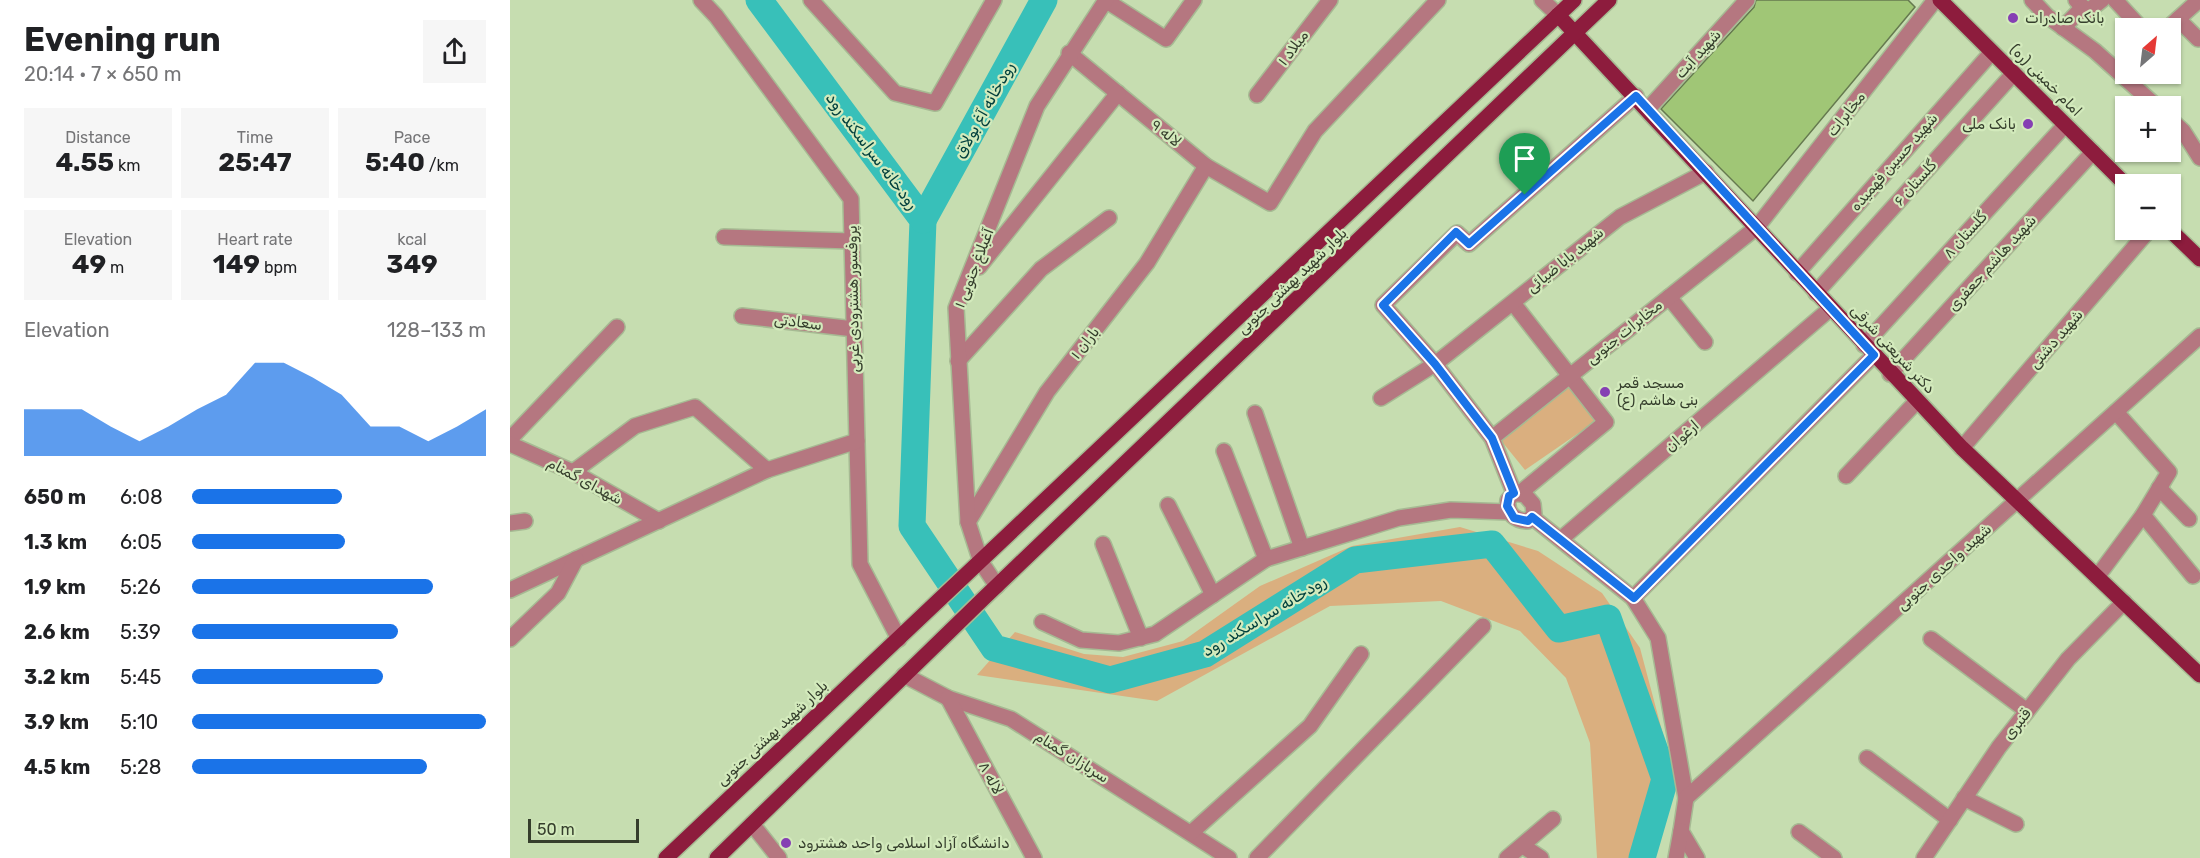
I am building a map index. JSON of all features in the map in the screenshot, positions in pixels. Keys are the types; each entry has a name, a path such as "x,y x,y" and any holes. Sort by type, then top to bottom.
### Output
{"main road":[{"name":"بلوار شهید بهشتی جنوبی","path":"666,858 1574,0"},
{"name":"بلوار شهید بهشتی جنوبی","path":"904,675 1610,0"},
{"name":"امام خمینی (ره)","path":"1940,0 2115,174"},
{"name":"دکتر شریعتی شرقی","path":"1558,15 1648,108 1890,374 1962,448 2200,675"},
{"path":"2180,240 2200,259"},
{"path":"717,858 904,675"}],"street":[{"name":"پروفسور هشترودی غربی","path":"701,0 716,16 851,199 860,564 901,636"},
{"path":"812,0 895,93 935,103 994,0"},
{"path":"1106,0 1166,39 1194,0"},
{"name":"آغبلاغ جنوبی ۱","path":"997,586 981,562 968,522 956,308 1037,106 1069,53 1106,0"},
{"name":"میلاد ۱","path":"1257,95 1330,0"},
{"name":"لاله ۹","path":"1069,53 1206,166 1270,203 1315,131 1438,0"},
{"path":"1542,0 1558,15"},
{"name":"شهید آیت","path":"1648,108 1747,0"},
{"name":"مخابرات","path":"1757,227 1935,0"},
{"path":"2032,0 2063,28 2095,51 2145,96"},
{"path":"2063,28 2082,6 2102,0"},
{"path":"2115,0 2132,18"},
{"path":"2180,18 2199,0"},
{"path":"2181,29 2198,39"},
{"name":"شهيد حسین فهمیده","path":"1797,273 1992,52"},
{"name":"گلستان ۶","path":"1816,293 2014,73"},
{"path":"969,280 1118,93"},
{"path":"1042,622 1081,640 1119,643 1155,634 1266,559 1399,518 1451,510 1509,512 1520,521 1528,521 1532,517 1533,504 1517,493 1492,438 1435,364 1383,305 1456,232 1469,244 1636,96"},
{"name":"گلستان ۸","path":"1634,598 1869,350 2065,124"},
{"path":"2181,129 2200,158"},
{"name":"شهيد هاشم جعفری","path":"1890,374 2093,152"},
{"name":"باران ۱","path":"968,522 1047,392 1148,263 1206,166"},
{"name":"شهيد بابا ضيائی","path":"1381,398 1435,364 1620,217 1706,172"},
{"path":"958,361 1041,269 1109,218"},
{"name":"مخابرات جنوبی","path":"1492,438 1757,227"},
{"path":"724,237 852,242"},
{"name":"شهید دشتی","path":"1962,448 2140,240"},
{"path":"1669,297 1705,342"},
{"path":"1509,512 1508,500 1606,422 1513,303"},
{"name":"ارغوان","path":"1561,539 1831,308"},
{"name":"سعادتی","path":"742,316 854,329"},
{"path":"510,439 616,327"},
{"name":"شهید واحدی جنوبی","path":"1686,798 2200,336"},
{"path":"1846,476 1917,401"},
{"path":"573,472 635,426 695,407 766,471"},
{"path":"2097,577 2143,515 2169,472 2116,412"},
{"path":"1255,413 1302,548"},
{"path":"510,590 766,471 857,441"},
{"name":"شهدای گمنام","path":"510,444 573,472 659,521"},
{"path":"1224,451 1266,559"},
{"path":"2159,488 2189,519"},
{"path":"1168,505 1214,595"},
{"path":"2143,515 2193,576"},
{"path":"1532,517 1634,598 1658,638 1686,798 1676,858"},
{"path":"1103,544 1141,638"},
{"path":"510,639 558,593 576,559"},
{"name":"قنبری","path":"1924,858 2027,711 2068,659 2124,602"},
{"path":"1257,858 1483,626"},
{"path":"1931,639 2027,711"},
{"path":"1192,832 1310,726 1361,654"},
{"name":"سربازان گمنام","path":"904,675 948,698 1011,719 1192,832 1229,858"},
{"name":"لاله ۸","path":"948,698 1034,858"},
{"path":"1867,758 1950,820"},
{"path":"1964,798 2016,824"},
{"path":"1507,858 1553,819"},
{"path":"752,824 779,858"},
{"path":"1681,831 1697,858"},
{"path":"1799,832 1834,858"},
{"path":"1522,846 1542,858"}],"shaded area":[{"path":"1572,382 1599,419 1525,470 1499,438"},
{"path":"1460,527 1538,551 1602,593 1640,648 1673,772 1654,858 1597,858 1590,743 1566,678 1520,631 1441,601 1330,606 1157,701 977,675 1015,632 1084,654 1123,657 1183,641 1260,586 1352,546"}],"building":[{"path":"1756,0 1908,0 1915,7 1753,201 1661,109 1754,7"}],"waterway":[{"name":"رودخانه سراسکند رود","path":"759,0 923,220 912,526 994,648 1110,680 1205,654 1355,560 1492,544 1559,629 1608,618 1665,779 1642,858"},
{"name":"رودخانه آغ بولاق","path":"923,220 1044,0"}],"place":[{"name":"بانک صادرات","path":"2013,18"},
{"name":"بانک ملی","path":"2028,124"},
{"name":"مسجد قمر بنی هاشم (ع)","path":"1605,392"},
{"name":"دانشگاه آزاد اسلامی واحد هشترود","path":"786,843"}],"route":[{"path":"1636,96 1874,355 1634,598 1532,517 1528,521 1514,518 1507,506 1509,496 1514,493 1492,438 1435,364 1383,305 1456,232 1469,244 1525,195 1636,96"}]}
